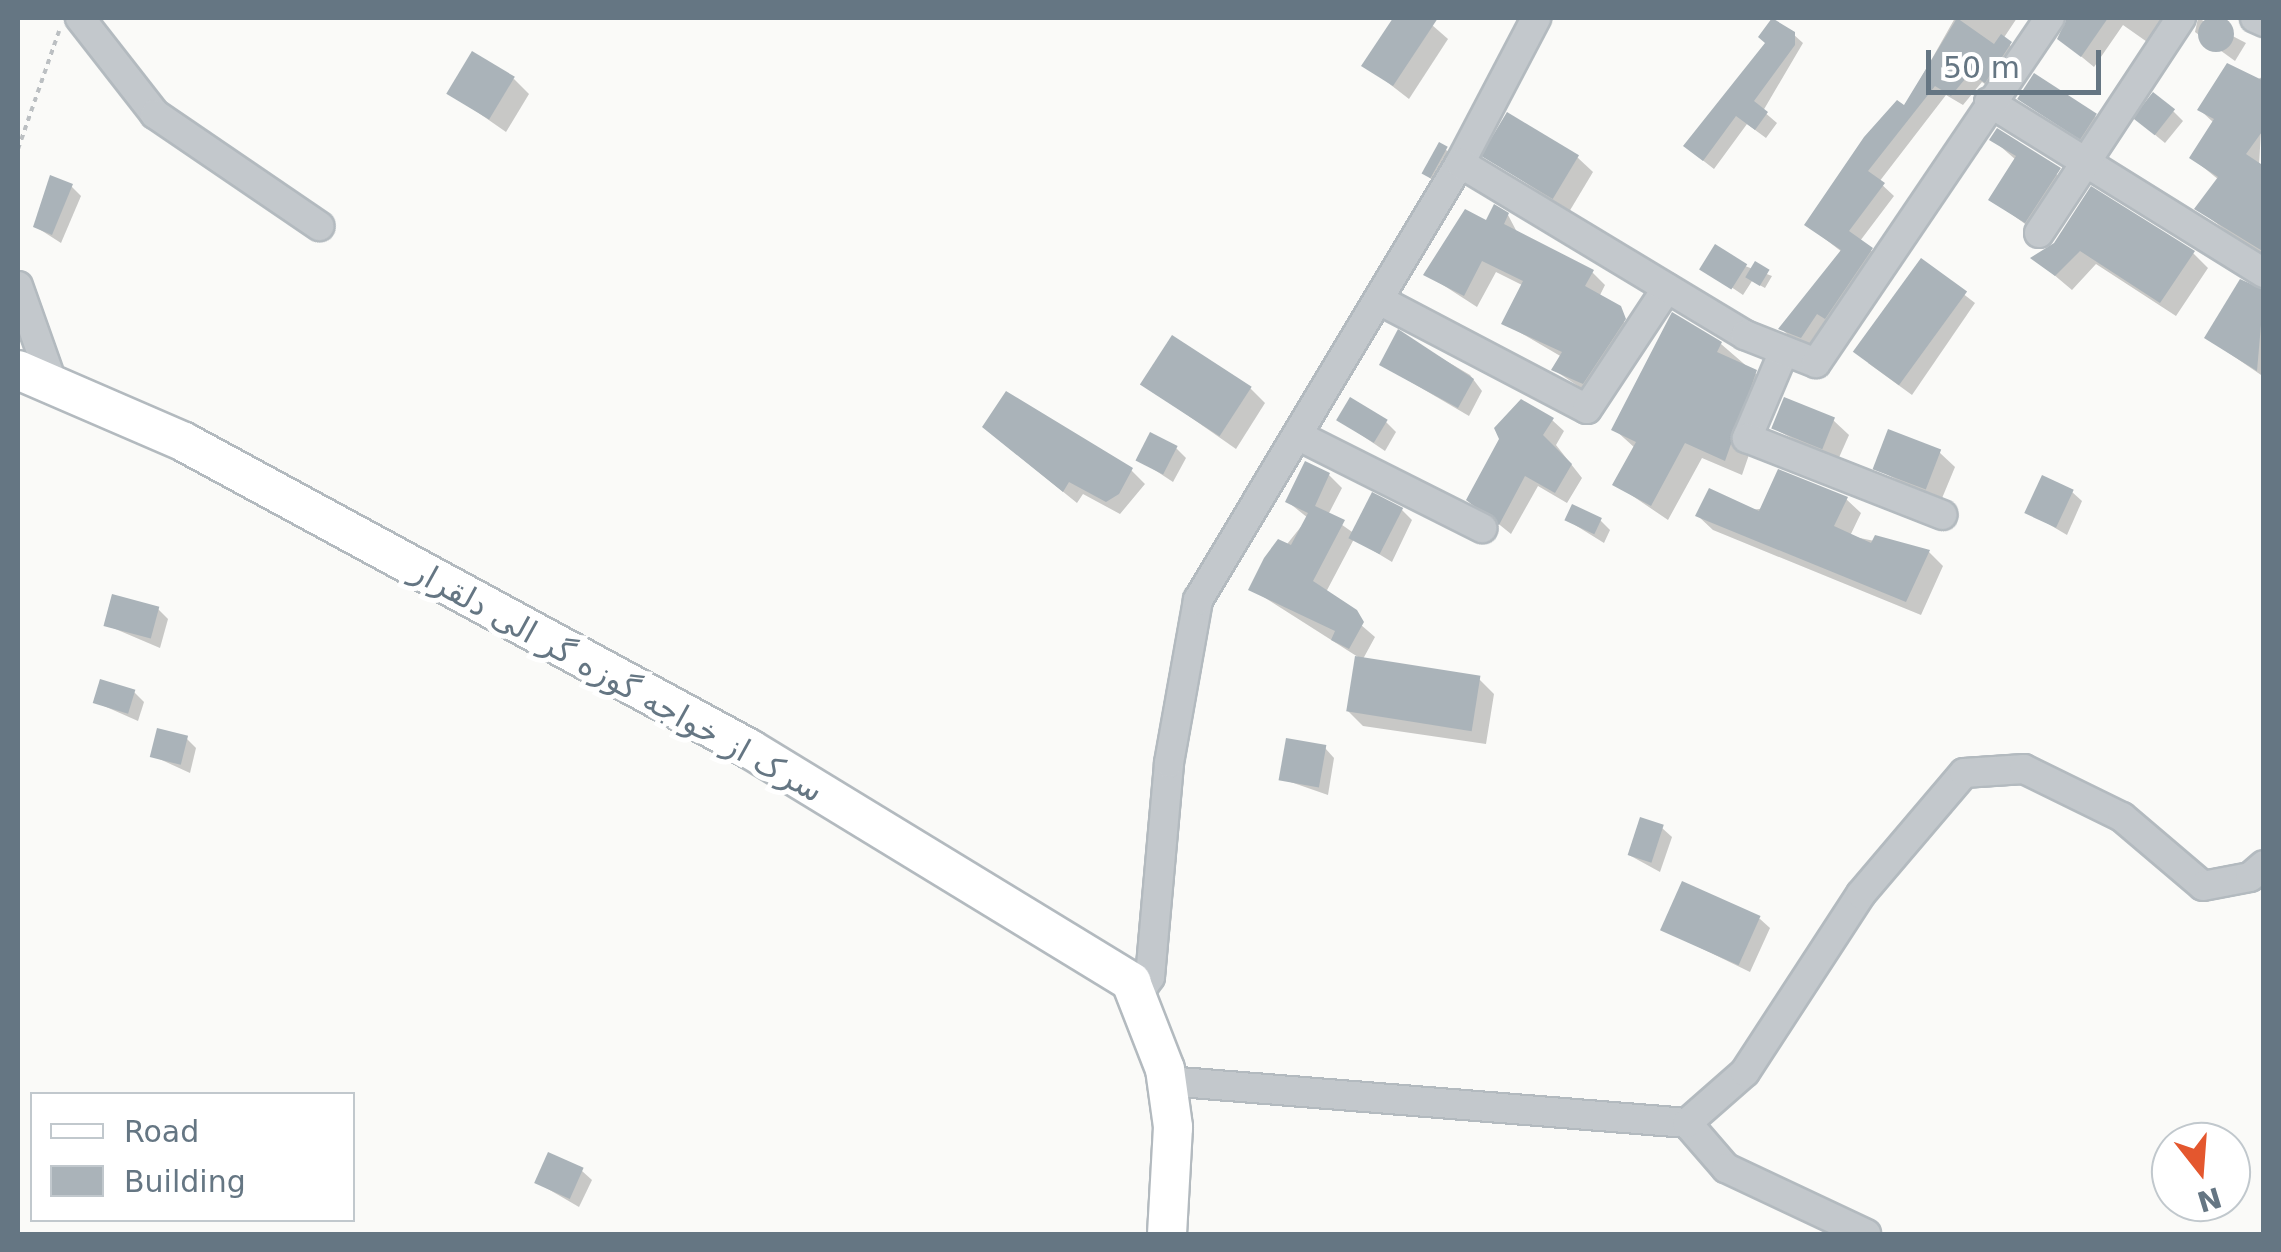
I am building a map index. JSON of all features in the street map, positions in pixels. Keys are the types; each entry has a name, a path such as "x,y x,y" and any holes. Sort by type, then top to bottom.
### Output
{"street":[{"path":"80,18 155,114 320,226"},
{"path":"1166,1234 1167,1081 1138,994 1150,977 1169,763 1198,600 1383,302 1536,18"},
{"path":"1460,163 1667,288 1784,351 1816,363 1989,102 2050,18"},
{"path":"2039,233 2181,18"},
{"path":"2256,18 2264,22"},
{"path":"1989,102 2264,273"},
{"path":"18,286 53,385"},
{"path":"1383,302 1587,409 1667,288"},
{"path":"1784,351 1748,438 1942,514"},
{"name":"سرک از خواجه گوزه گر الی دلقرار","path":"18,370 184,442 750,748 1138,994"},
{"path":"1301,438 1482,528"},
{"path":"1687,1123 1745,1072 1861,894 1964,773 2024,769 2122,818 2203,886 2250,877 2264,865"},
{"path":"1167,1081 1687,1123 1726,1168 1866,1234"}],"path":[{"path":"18,149 64,18"}],"building":[{"path":"2216,16 2229,21 2234,34 2229,47 2216,52 2203,47 2198,34 2203,21"},
{"path":"1393,18 1438,18 1393,86 1361,66"},
{"path":"1772,18 1795,32 1795,45 1754,101 1768,112 1755,130 1736,116 1703,161 1683,146 1765,43 1758,37"},
{"path":"1957,18 1994,44 2001,34 2012,42 1985,83 1970,73 1951,96 1935,86 1868,171 1885,183 1849,231 1873,248 1825,319 1817,314 1801,338 1778,329 1841,250 1804,225 1864,137 1897,100 1904,105"},
{"path":"2067,18 2108,18 2081,57 2057,39"},
{"path":"472,51 515,77 489,120 446,94"},
{"path":"2227,63 2264,81 2264,129 2246,154 2264,166 2264,252 2194,209 2218,177 2189,158 2214,119 2197,110"},
{"path":"2034,73 2097,114 2080,140 2017,99"},
{"path":"2153,92 2175,109 2155,135 2133,118"},
{"path":"1507,112 1579,155 1553,199 1481,156"},
{"path":"1997,128 2061,168 2025,223 1988,200 2016,156 1989,140"},
{"path":"1439,142 1448,147 1430,178 1422,173"},
{"path":"50,175 73,184 52,235 33,227"},
{"path":"2091,186 2195,251 2160,303 2080,251 2055,276 2030,258 2054,243"},
{"path":"1494,204 1509,213 1504,224 1594,270 1585,286 1621,306 1626,319 1583,384 1551,370 1562,352 1501,324 1523,281 1482,261 1464,296 1423,275 1465,209 1486,220"},
{"path":"1715,244 1747,264 1731,290 1699,269"},
{"path":"1921,258 1967,292 1899,385 1853,352"},
{"path":"1755,261 1770,270 1760,286 1745,277"},
{"path":"2240,279 2264,290 2257,371 2204,338"},
{"path":"1672,312 1722,342 1717,352 1757,370 1725,461 1685,443 1651,506 1612,485 1636,442 1611,430"},
{"path":"1398,329 1474,379 1458,408 1379,365"},
{"path":"1172,335 1252,387 1220,436 1140,384"},
{"path":"1006,391 1133,468 1119,494 1106,502 1069,482 1063,492 982,427"},
{"path":"1350,397 1388,420 1374,443 1336,420"},
{"path":"1784,397 1835,418 1822,449 1771,429"},
{"path":"1521,399 1554,418 1543,435 1572,464 1555,493 1525,476 1499,525 1466,500 1499,439 1494,428"},
{"path":"1888,429 1941,449 1926,490 1873,469"},
{"path":"1150,432 1178,446 1163,475 1135,461"},
{"path":"1305,461 1330,473 1315,506 1345,520 1313,581 1357,610 1364,622 1349,649 1331,640 1335,631 1248,590 1278,539 1291,545 1308,513 1285,502"},
{"path":"1778,469 1848,497 1834,526 1871,543 1875,535 1930,550 1906,602 1695,516 1709,488 1759,511"},
{"path":"2042,475 2074,490 2056,528 2024,513"},
{"path":"1372,492 1403,508 1380,554 1348,538"},
{"path":"1572,504 1602,518 1594,534 1564,520"},
{"path":"112,594 159,607 151,639 103,626"},
{"path":"1355,656 1480,676 1472,731 1346,711"},
{"path":"100,679 135,690 128,714 93,703"},
{"path":"157,728 188,736 181,765 150,757"},
{"path":"1286,738 1326,745 1319,787 1279,780"},
{"path":"1640,817 1664,825 1651,863 1628,855"},
{"path":"1682,881 1761,916 1739,965 1660,930"},
{"path":"548,1152 584,1168 570,1199 534,1183"}]}
